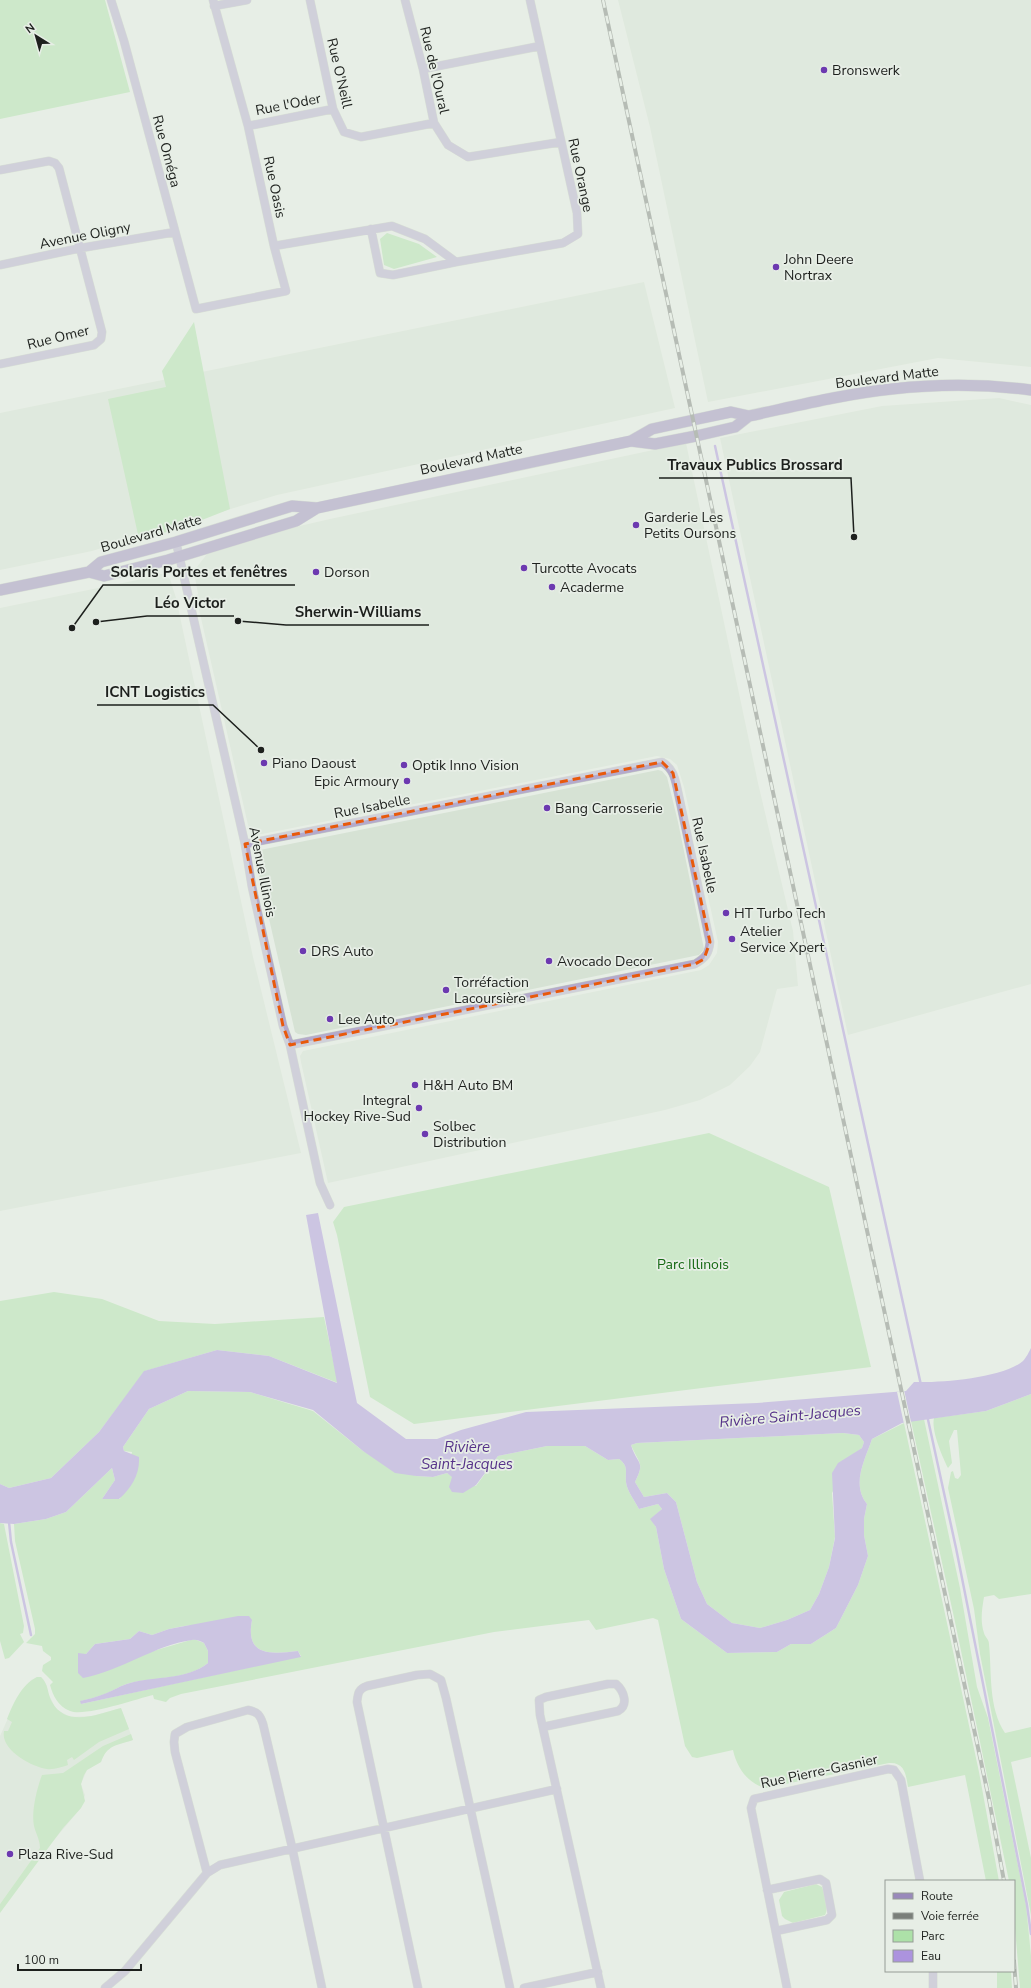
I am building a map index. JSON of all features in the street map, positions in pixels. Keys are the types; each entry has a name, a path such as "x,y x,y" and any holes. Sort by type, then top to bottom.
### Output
{"main road":[{"name":"Boulevard Matte","path":"89,572 101,562 176,542 292,506 317,508 631,441 652,429 731,412 749,416 834,398 892,389 972,385 1031,390"},
{"name":"Boulevard Matte","path":"631,441 655,444 696,436 735,427 749,416"},
{"name":"Boulevard Matte","path":"0,590 89,572 104,576 180,556 296,521 317,508"}],"street":[{"name":"Rue Oméga","path":"111,0 196,310"},
{"path":"214,3 247,0"},
{"name":"Rue O'Neill","path":"310,0 333,109 344,132 361,137 434,123"},
{"name":"Rue de l'Oural","path":"405,0 423,69 434,123 448,145 468,158 561,142"},
{"name":"Rue Orange","path":"371,229 380,273 393,275 563,243 578,234 577,213 530,0"},
{"name":"Rue Oasis","path":"196,310 286,291 274,246 248,126 214,3"},
{"path":"423,69 540,46"},
{"name":"Rue l'Oder","path":"248,126 333,109"},
{"path":"0,170 49,161 56,163 59,168 81,248"},
{"path":"274,246 392,226 426,239 456,262"},
{"name":"Avenue Oligny","path":"0,265 81,248 175,232"},
{"name":"Rue Omer","path":"0,364 94,345 101,340 102,332 81,248"},
{"name":"Avenue Illinois","path":"176,542 245,844 283,1026 290,1045 320,1183 330,1205"},
{"name":"Rue Isabelle","path":"245,844 662,762 668,765 673,773 678,792 710,942 709,951 704,959 695,964 290,1045"},
{"path":"418,1988 357,1702 358,1694 361,1688 402,1678 430,1674 441,1680 510,1988"},
{"path":"543,1727 621,1710 624,1702 622,1690 613,1683 542,1698 539,1704 543,1727 601,1988"},
{"path":"207,1873 174,1742 175,1734 187,1727 248,1710 260,1715 292,1847 322,1988"},
{"name":"Rue Pierre-Gasnier","path":"767,1890 751,1808 754,1799 888,1769 894,1770 901,1780 920,1880"},
{"path":"105,1988 125,1971 207,1873 220,1865 292,1847 557,1789"},
{"path":"776,1931 827,1920 832,1914 832,1909 826,1883 820,1879 767,1890 787,1988"},
{"path":"524,1988 598,1972"},
{"path":"933,1972 933,1988"}],"highlighted area":[{"path":"662,762 673,773 710,942 704,959 695,964 290,1045 283,1026 245,844"}],"shaded area":[{"path":"618,0 1031,0 1031,367 938,358 708,402 650,127"},
{"path":"644,282 675,408 277,495 92,551 0,570 0,413"},
{"path":"999,398 1031,405 1031,984 848,1035 720,438 882,406"},
{"path":"686,443 758,783 793,931 798,986 777,989 760,1052 750,1066 730,1085 700,1100 665,1110 328,1183 301,1062 300,1056 303,1051 701,970 709,965 717,953 718,942 684,787 677,765 670,759 657,756 262,834 254,834 248,825 196,596 198,594 193,572 207,554 265,534"},
{"path":"163,574 170,579 176,598 253,957 301,1153 0,1211 0,608 152,577"},
{"path":"658,770 662,771 667,777 678,822 704,949 699,955 306,1035 295,1032 255,857 260,850"},
{"path":"41,1677 44,1680 48,1693 56,1709 70,1717 92,1716 121,1708 133,1740 110,1747 105,1752 101,1762 87,1770 81,1784 85,1795 81,1808 54,1840 38,1851 0,1904 0,1736 18,1696 31,1680"}],"green space":[{"path":"0,0 105,0 130,92 0,119"},
{"path":"387,233 419,244 437,257 394,269 384,265 380,239"},
{"path":"194,322 230,509 179,529 139,539 108,399 166,387 162,371"},
{"name":"Parc Illinois","path":"709,1133 829,1187 871,1367 414,1424 370,1397 337,1235 333,1222 344,1207"},
{"path":"54,1292 102,1299 159,1321 215,1324 324,1317 338,1383 269,1356 217,1350 145,1371 99,1432 51,1478 9,1488 0,1484 0,1301"},
{"path":"188,1391 250,1392 313,1411 363,1451 416,1476 433,1477 447,1473 476,1486 498,1456 547,1446 585,1446 608,1460 619,1459 624,1464 629,1492 639,1509 658,1504 662,1509 651,1519 656,1527 664,1569 681,1619 727,1653 777,1652 791,1644 811,1644 836,1628 858,1585 868,1556 864,1535 864,1519 867,1504 862,1496 860,1488 863,1464 872,1439 904,1423 979,1772 999,1880 986,1880 965,1775 908,1787 902,1767 894,1763 889,1763 766,1788 754,1783 744,1774 737,1763 733,1750 697,1758 692,1757 685,1746 658,1620 653,1618 596,1630 589,1620 494,1632 181,1694 170,1698 166,1702 154,1699 153,1695 98,1710 87,1712 70,1711 62,1706 54,1697 50,1685 53,1682 42,1671 43,1665 51,1660 51,1657 43,1651 42,1646 26,1643 35,1634 35,1629 15,1541 14,1524 46,1519 66,1512 112,1468 115,1480 102,1499 120,1499 132,1452 124,1451 123,1447 149,1409","holes":["252,1620 252,1641 256,1647 262,1650 278,1653 298,1651 301,1656 81,1704 81,1701 105,1694 127,1684 181,1675 200,1668 208,1663 208,1651 204,1643 194,1639 78,1673 78,1654 86,1654 95,1644 130,1639 139,1631 152,1635 184,1626"]},
{"path":"1031,1394 1031,1594 999,1599 994,1595 984,1597 982,1620 984,1633 989,1642 993,1701 1000,1723 1005,1733 1031,1727 1031,1757 1011,1762 1031,1858 1031,1915 980,1654 974,1609 948,1488 951,1472 953,1471 955,1478 958,1479 961,1475 957,1430 954,1430 949,1441 952,1463 948,1468 938,1443 933,1423 934,1418 986,1411"},
{"path":"924,1419 960,1588 977,1687 988,1718 1026,1905 1031,1956 1031,1988 1020,1988 1015,1928 1015,1880 1009,1880 911,1421"},
{"path":"843,1433 859,1435 864,1442 862,1448 851,1456 832,1493 835,1537 829,1567 819,1594 810,1610 787,1620 760,1628 732,1623 707,1604 697,1582 676,1502 667,1493 644,1497 635,1482 640,1470 640,1463 631,1445 637,1443"},
{"path":"0,1523 4,1524 24,1626 23,1633 20,1634 24,1642 9,1658 5,1659 0,1641"},
{"path":"41,1677 44,1680 52,1702 58,1710 66,1715 74,1717 93,1716 121,1708 129,1729 99,1742 74,1760 72,1757 67,1760 68,1765 63,1767 47,1769 33,1765 12,1751 4,1738 4,1731 8,1731 12,1722 7,1719 18,1695 31,1680"},
{"path":"131,1734 133,1740 113,1746 103,1756 101,1762 87,1770 81,1784 85,1801 81,1808 63,1828 0,1913 0,1904 40,1848 34,1826 33,1814 36,1793 42,1775 63,1773 103,1746"},
{"path":"816,1884 822,1887 827,1905 825,1915 793,1923 785,1919 782,1916 779,1900 784,1892"},
{"path":"997,1972 1011,1972 1012,1988 997,1988"}],"water":[{"name":"Rivière Saint-Jacques","path":"318,1213 357,1403 406,1439 437,1439 461,1430 526,1412 757,1403 906,1391 914,1382 939,1382 1001,1372 1014,1367 1023,1361 1031,1348 1031,1394 986,1411 902,1423 872,1439 863,1464 860,1480 862,1496 867,1504 864,1519 864,1535 868,1556 858,1585 836,1628 811,1644 791,1644 777,1652 727,1653 681,1619 664,1569 656,1527 650,1519 662,1509 658,1504 639,1509 628,1489 624,1464 619,1459 608,1460 585,1446 547,1446 498,1456 476,1485 463,1493 452,1492 449,1487 452,1477 447,1473 433,1477 395,1473 363,1451 313,1410 250,1392 188,1391 149,1409 123,1447 124,1451 139,1457 139,1463 137,1475 128,1490 119,1499 102,1499 115,1480 112,1468 66,1512 46,1519 14,1524 0,1523 0,1484 9,1488 51,1478 99,1432 144,1371 217,1350 269,1356 337,1383 306,1215","holes":["843,1433 859,1435 864,1442 862,1448 838,1463 832,1473 835,1538 829,1567 819,1594 810,1610 787,1620 760,1628 732,1623 707,1604 697,1582 676,1502 667,1493 644,1497 635,1482 640,1466 631,1445 637,1443"]},
{"path":"238,1616 249,1616 252,1620 252,1641 256,1647 262,1650 278,1653 298,1651 301,1657 81,1704 80,1701 101,1695 127,1684 181,1675 200,1668 208,1663 208,1651 204,1643 198,1640 178,1643 151,1652 111,1670 83,1678 78,1673 78,1653 86,1654 95,1644 130,1639 139,1631 152,1635 169,1629"}],"pier":[{"path":"904,1390 911,1422 904,1424 897,1392"}],"waterway":[{"path":"715,446 921,1385"},
{"path":"927,1415 956,1548 1027,1905 1031,1934"},
{"path":"9,1522 11,1542 31,1635"}],"railway":[{"path":"603,0 989,1799 1004,1880"},
{"path":"1015,1972 1016,1988"}],"place":[{"name":"Bronswerk","path":"824,70"},
{"name":"John Deere Nortrax","path":"776,267"},
{"name":"Garderie Les Petits Oursons","path":"636,525"},
{"name":"Travaux Publics Brossard","path":"854,537"},
{"name":"Turcotte Avocats","path":"524,568"},
{"name":"Dorson","path":"316,572"},
{"name":"Acaderme","path":"552,587"},
{"name":"Sherwin-Williams","path":"238,621"},
{"name":"Léo Victor","path":"96,622"},
{"name":"Solaris Portes et fenêtres","path":"72,628"},
{"name":"ICNT Logistics","path":"261,750"},
{"name":"Piano Daoust","path":"264,763"},
{"name":"Optik Inno Vision","path":"404,765"},
{"name":"Epic Armoury","path":"407,781"},
{"name":"Bang Carrosserie","path":"547,808"},
{"name":"HT Turbo Tech","path":"726,913"},
{"name":"Atelier Service Xpert","path":"732,939"},
{"name":"DRS Auto","path":"303,951"},
{"name":"Avocado Decor","path":"549,961"},
{"name":"Torréfaction Lacoursière","path":"446,990"},
{"name":"Lee Auto","path":"330,1019"},
{"name":"H&H Auto BM","path":"415,1085"},
{"name":"Integral Hockey Rive-Sud","path":"419,1108"},
{"name":"Solbec Distribution","path":"425,1134"},
{"name":"Plaza Rive-Sud","path":"10,1854"}]}
